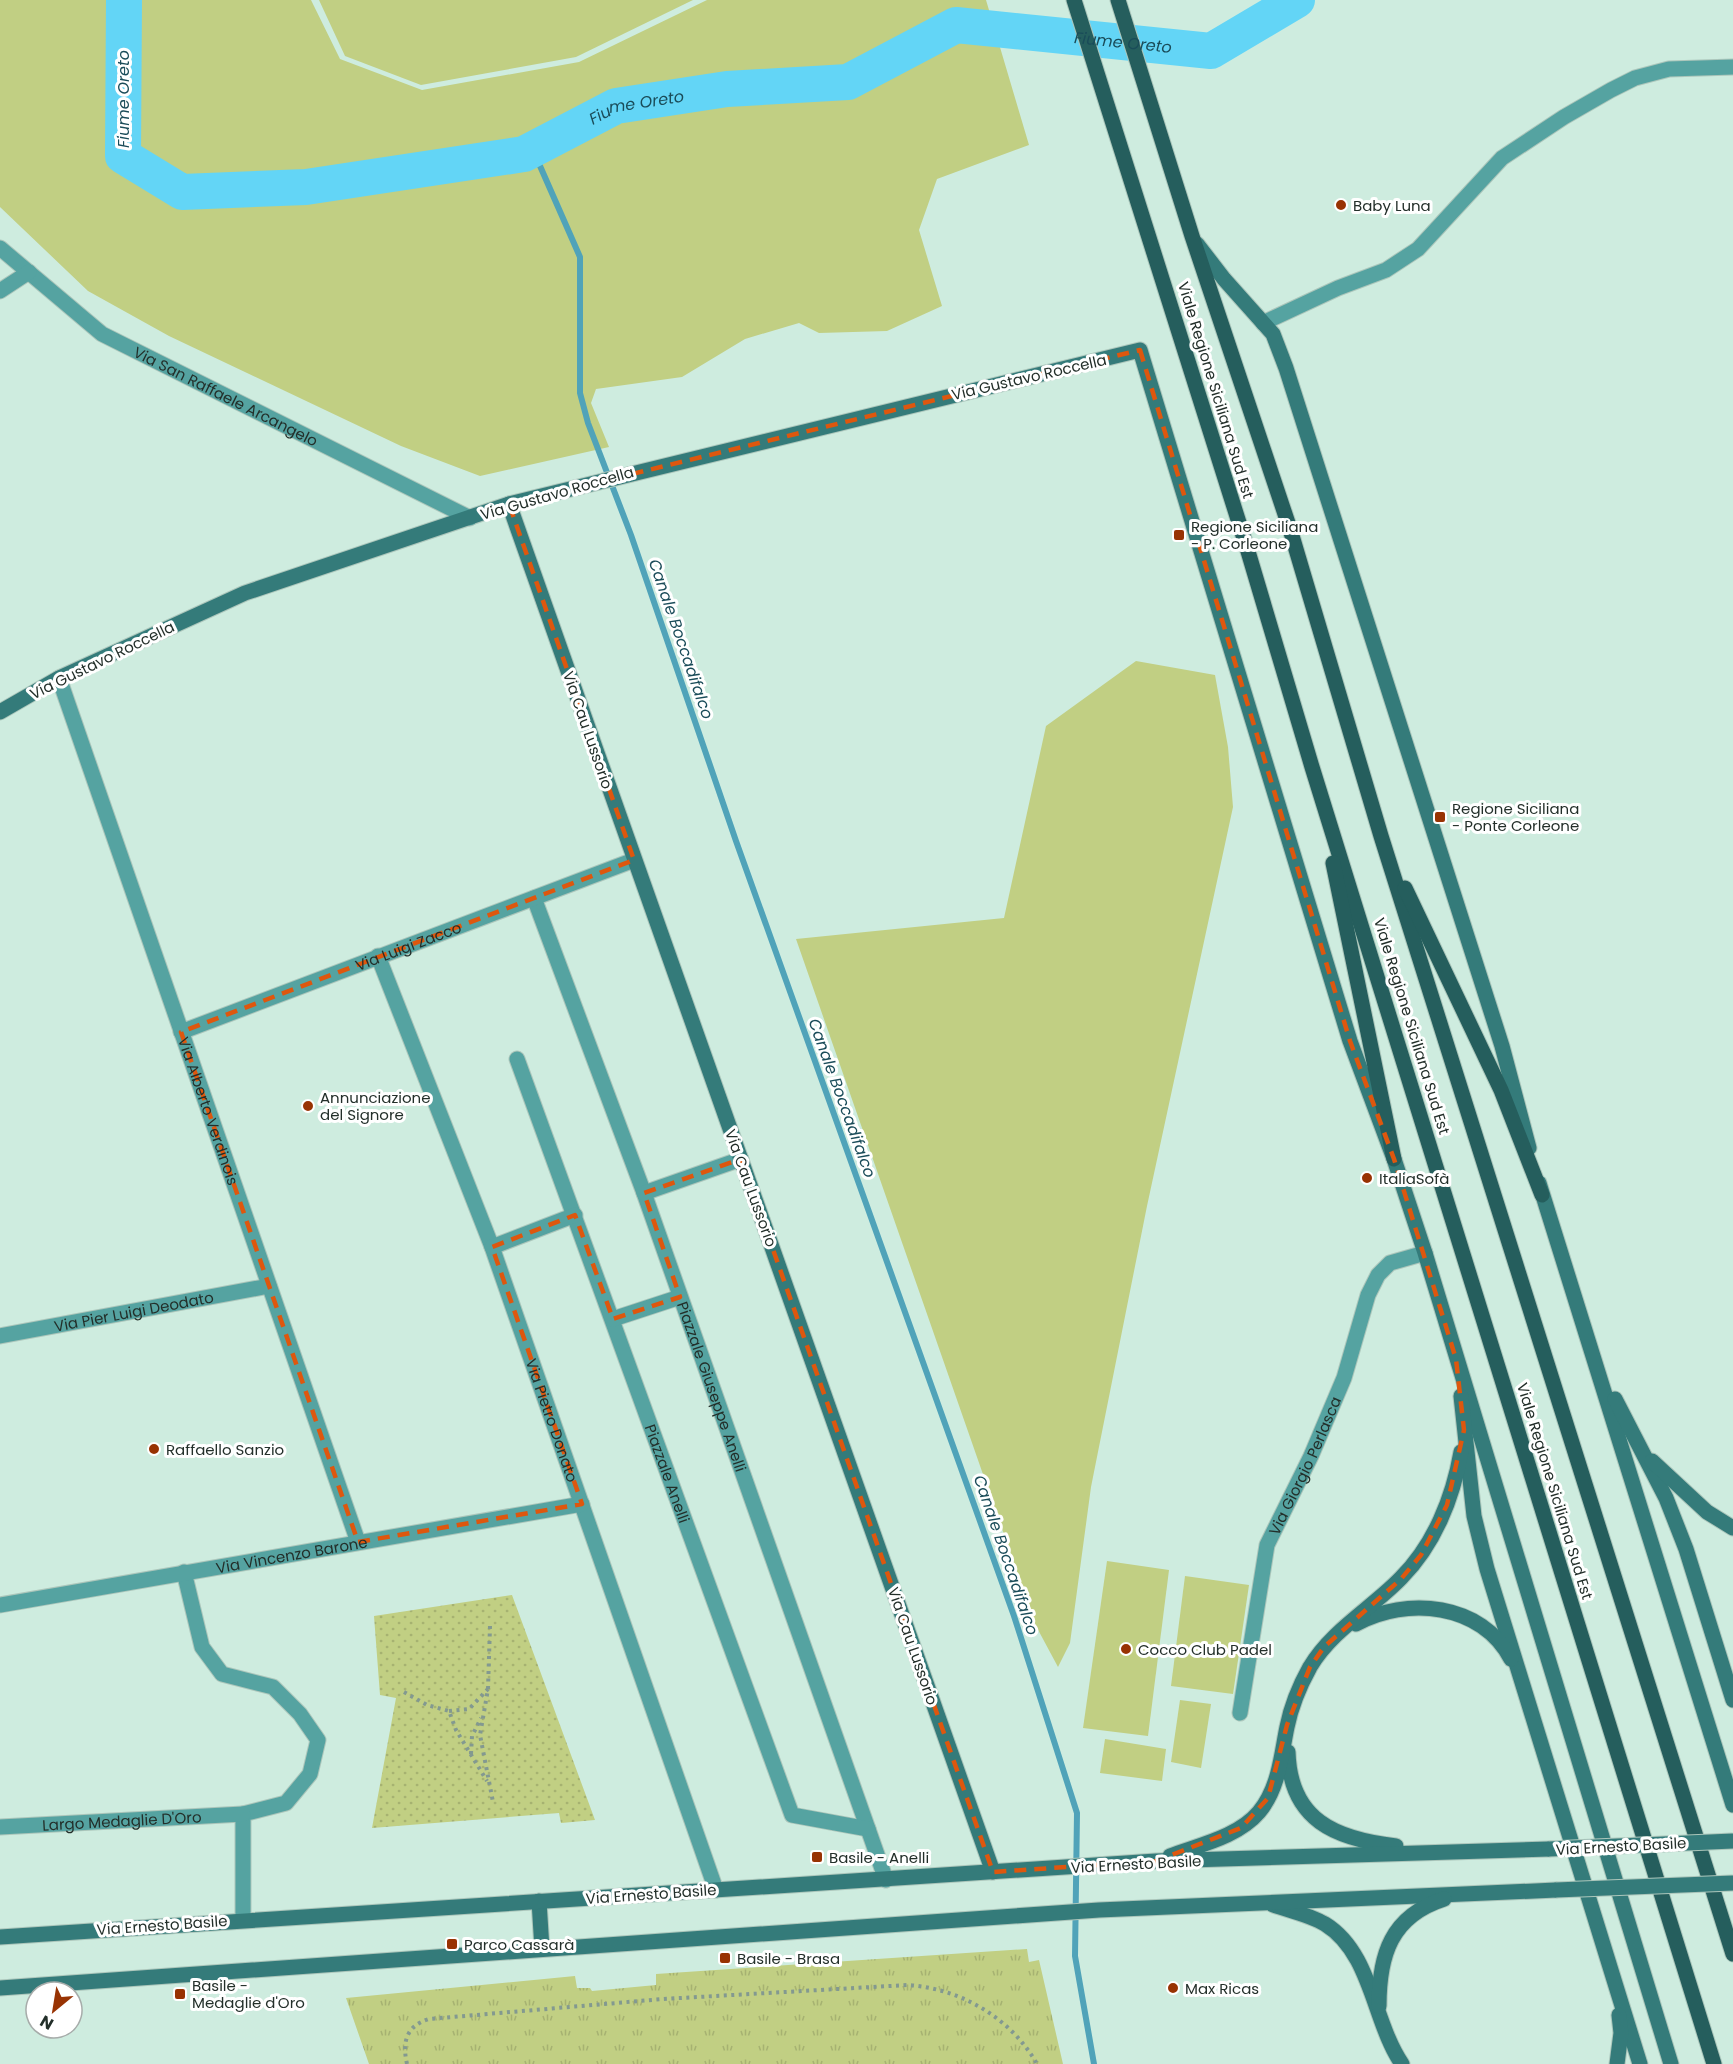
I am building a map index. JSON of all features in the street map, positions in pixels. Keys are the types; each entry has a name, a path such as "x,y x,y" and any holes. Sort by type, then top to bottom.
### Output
{"main road":[{"name":"Viale Regione Siciliana Sud Est","path":"1074,0 1714,2064"},
{"name":"Viale Regione Siciliana Sud Est","path":"1118,0 1192,236 1290,529 1381,836 1733,1954"},
{"path":"1312,767 1394,1160"},
{"path":"1381,836 1501,1090 1542,1195"}],"street":[{"path":"1263,323 1338,288 1386,270 1410,254 1443,224 1502,158 1564,117 1611,90 1635,78 1669,69 1733,67"},
{"name":"Viale Regione Siciliana Sud Est","path":"1192,236 1224,279 1273,334 1317,461 1502,1046 1542,1195 1595,1358 1733,1805"},
{"name":"Via San Raffaele Arcangelo","path":"0,248 102,334 470,518"},
{"path":"0,291 29,272"},
{"name":"Via Gustavo Roccella","path":"0,712 59,678 245,592 509,504 624,474 1140,350 1350,1041 1394,1160"},
{"name":"Via Cau Lussorio","path":"509,504 993,1872"},
{"name":"Via Alberto Verdinois","path":"59,678 358,1542"},
{"name":"Via Luigi Zacco","path":"182,1032 634,860"},
{"name":"Piazzale Giuseppe Anelli","path":"534,898 644,1193 886,1880"},
{"name":"Via Pietro Donato","path":"378,956 492,1247 716,1890"},
{"name":"Piazzale Anelli","path":"518,1059 792,1815 868,1828"},
{"path":"644,1193 741,1159"},
{"path":"1394,1160 1425,1253 1671,2064"},
{"path":"492,1247 574,1215"},
{"name":"Via Giorgio Perlasca","path":"1239,1713 1267,1545 1311,1456 1344,1378 1368,1295 1378,1275 1390,1263 1425,1253"},
{"name":"Via Pier Luigi Deodato","path":"0,1336 269,1286"},
{"path":"613,1319 680,1297"},
{"path":"1595,1358 1666,1498 1686,1549 1733,1700"},
{"path":"1456,1359 1474,1516 1487,1569 1640,2064"},
{"path":"1156,1861 1241,1828 1258,1814 1277,1777 1287,1725 1310,1668 1324,1647 1401,1579 1421,1555 1447,1505 1458,1470 1464,1430"},
{"path":"1641,1451 1707,1512 1733,1527"},
{"name":"Via Vincenzo Barone","path":"0,1605 582,1504"},
{"name":"Largo Medaglie D'Oro","path":"0,1827 243,1814 286,1803 310,1774 318,1740 300,1714 273,1687 222,1674 202,1647 184,1572"},
{"path":"1340,1633 1386,1610 1413,1606 1439,1609 1465,1617 1487,1631 1506,1650 1523,1683"},
{"path":"1287,1725 1288,1767 1293,1784 1299,1800 1319,1822 1350,1838 1449,1852"},
{"path":"243,1814 243,1920"},
{"name":"Via Ernesto Basile","path":"0,1937 1156,1861 1733,1841"},
{"path":"0,1988 1099,1910 1733,1883"},
{"path":"1379,2018 1380,1972 1384,1955 1393,1935 1409,1917 1428,1904 1460,1894"},
{"path":"539,1901 542,1949"},
{"path":"1262,1902 1325,1924 1344,1939 1359,1964 1387,2039 1402,2064"},
{"path":"1617,1989 1621,2033 1617,2064"}],"path":[{"path":"490,1626 489,1689 480,1736 493,1802"},
{"path":"404,1692 427,1705 449,1711 469,1709 489,1689"},
{"path":"449,1711 456,1730 489,1784"},
{"path":"471,1754 472,1736 483,1715"},
{"path":"407,2064 404,2047 407,2035 417,2023 429,2019 663,1999 907,1985 929,1986 985,2011 1006,2025 1025,2043 1037,2064"}],"highlighted area":[{"path":"1140,350 1350,1041 1394,1159 1456,1359 1464,1430 1447,1505 1421,1555 1401,1579 1324,1647 1310,1667 1287,1725 1268,1798 1241,1828 1156,1861 993,1872 741,1159 644,1193 680,1297 613,1319 575,1215 492,1247 582,1504 358,1542 181,1032 634,860 509,504"}],"green space":[{"path":"0,0 311,0 340,59 422,90 579,62 707,0 986,0 1029,145 937,179 919,230 942,306 887,331 819,333 799,323 745,339 682,377 596,389 591,403 609,447 480,476 401,446 169,336 88,291 0,207"},
{"path":"319,0 693,0 576,57 421,85 345,56"},
{"path":"1136,661 1215,675 1228,747 1233,807 1147,1206 1091,1487 1070,1643 1058,1667 1036,1626 796,939 1004,918 1046,726"},
{"name":"Cocco Club Padel","path":"1107,1561 1169,1570 1148,1736 1083,1728"},
{"name":"Cocco Club Padel","path":"1185,1576 1249,1585 1233,1694 1171,1686"},
{"path":"512,1595 595,1820 561,1823 559,1813 372,1828 396,1698 380,1695 374,1616"},
{"name":"Cocco Club Padel","path":"1180,1700 1211,1704 1201,1768 1171,1762"},
{"path":"1105,1739 1166,1749 1162,1781 1100,1773"},
{"path":"1027,1949 1029,1962 1039,1960 1063,2064 369,2064 346,1998 575,1976 577,1988 590,1988 592,1991 656,1985 656,1974"}],"waterway":[{"name":"Fiume Oreto","path":"124,0 123,156 182,192 306,187 524,154 616,106 727,89 848,82 956,25 1211,51 1297,0"},
{"name":"Canale Boccadifalco","path":"533,150 580,257 580,393 588,423 631,535 736,841 1014,1616 1077,1813 1075,1956 1094,2064"}],"place":[{"name":"Baby Luna","path":"1341,205"},
{"name":"Regione Siciliana - P. Corleone","path":"1179,535"},
{"name":"Regione Siciliana - Ponte Corleone","path":"1440,817"},
{"name":"Annunciazione del Signore","path":"308,1106"},
{"name":"ItaliaSofà","path":"1367,1178"},
{"name":"Raffaello Sanzio","path":"154,1449"},
{"name":"Cocco Club Padel","path":"1126,1649"},
{"name":"Basile - Anelli","path":"817,1857"},
{"name":"Parco Cassarà","path":"452,1944"},
{"name":"Basile - Brasa","path":"725,1958"},
{"name":"Max Ricas","path":"1173,1988"},
{"name":"Basile - Medaglie d'Oro","path":"180,1994"}]}
